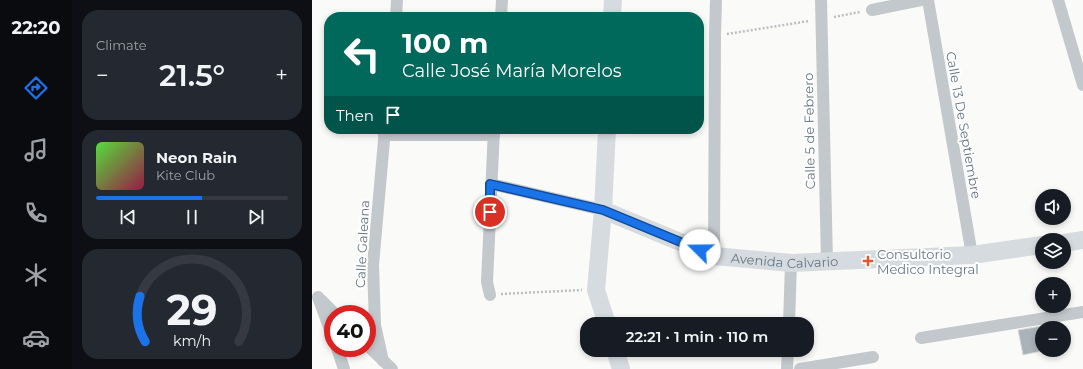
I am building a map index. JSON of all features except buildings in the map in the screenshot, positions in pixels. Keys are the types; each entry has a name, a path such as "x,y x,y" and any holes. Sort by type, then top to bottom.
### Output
{"street":[{"path":"396,12 397,0"},
{"path":"501,12 502,0"},
{"path":"612,12 613,0"},
{"path":"714,256 716,0"},
{"name":"Calle 5 de Febrero","path":"821,0 827,262"},
{"path":"872,10 921,0"},
{"name":"Calle 13 De Septiembre","path":"928,0 972,254"},
{"path":"1058,0 1083,85"},
{"name":"Calle Galeana","path":"383,361 375,325 373,265 385,134"},
{"path":"490,294 487,282 490,184 494,134"},
{"path":"605,317 596,290 603,210 607,134"},
{"name":"Avenida Calvario","path":"490,184 603,210 714,256 791,263 827,262 972,254 1035,247"},
{"path":"1071,242 1083,240"},
{"path":"789,317 791,263"},
{"path":"315,295 326,305"},
{"path":"315,295 324,316"},
{"path":"921,338 1083,312"},
{"path":"376,354 392,369"},
{"path":"340,357 344,369"},
{"path":"617,357 621,369"},
{"path":"787,369 788,357"},
{"path":"800,369 873,357"}],"path":[{"path":"715,36 821,20 872,10"},
{"path":"490,294 596,290"}],"place":[{"name":"Consultorio Medico Integral","path":"868,261"}],"route":[{"path":"490,212 490,184 603,210 700,250"}]}
